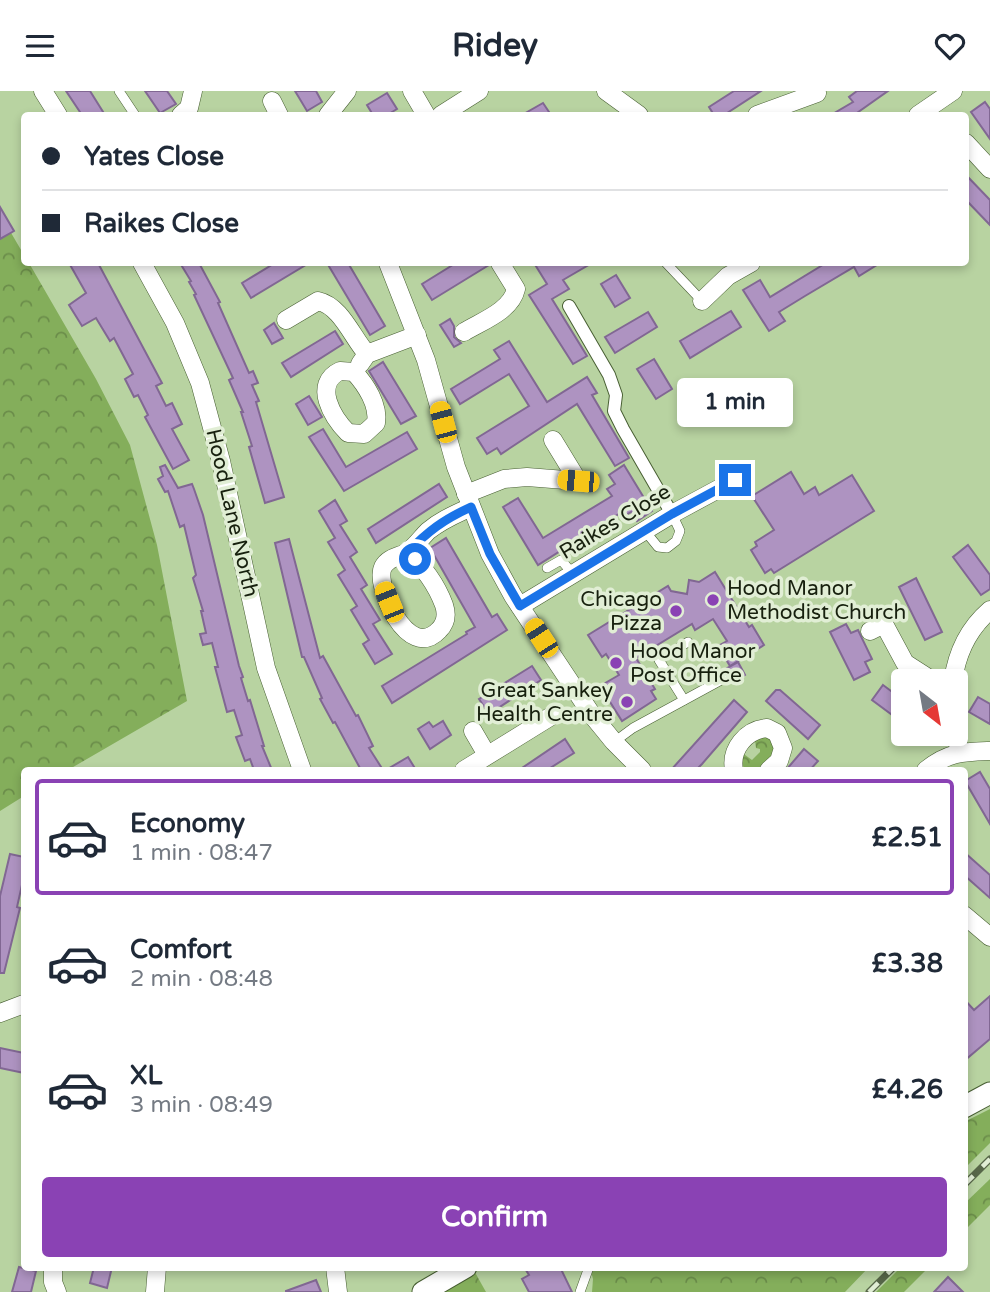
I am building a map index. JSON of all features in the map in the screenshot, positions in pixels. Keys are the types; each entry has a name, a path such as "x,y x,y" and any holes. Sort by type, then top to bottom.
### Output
{"street":[{"path":"43,91 56,112"},
{"path":"184,112 189,107 193,91"},
{"path":"412,91 424,112"},
{"path":"446,112 479,91"},
{"path":"606,91 632,112"},
{"path":"941,109 953,91"},
{"path":"330,112 345,92"},
{"path":"765,112 817,93"},
{"path":"969,146 990,169"},
{"name":"Hood Lane North","path":"144,266 175,323 200,383 221,461 266,668 301,767"},
{"path":"389,266 417,335 468,501 490,554 520,606 592,715 639,767"},
{"path":"464,332 514,299 516,289 502,266"},
{"path":"702,301 728,277 746,266"},
{"path":"285,319 318,300 326,303 335,310 367,354"},
{"path":"569,306 609,375 616,395 614,411 672,514"},
{"path":"354,372 367,354 417,335"},
{"path":"407,553 415,559 437,589 446,609 445,623 431,637 414,637 401,627 380,575 383,566 393,557 407,553 468,501 504,479 527,477 578,481 553,440"},
{"name":"Raikes Close","path":"520,606 672,514 735,480"},
{"path":"956,669 962,643 990,610"},
{"path":"870,631 884,624 905,663 914,669"},
{"path":"469,767 553,715"},
{"path":"734,767 733,757 738,746 749,734 767,728 778,733 783,748 779,761 772,767"},
{"path":"473,731 487,755"},
{"path":"958,746 959,752"},
{"path":"930,767 959,752 990,751"},
{"path":"968,918 990,937"},
{"path":"0,1013 21,1005"},
{"path":"968,1105 990,1093"},
{"path":"53,1271 57,1292"},
{"path":"155,1292 157,1271"},
{"path":"335,1271 338,1292"},
{"path":"423,1292 459,1271"}],"lane":[{"path":"119,91 133,112"},
{"path":"669,266 702,301"},
{"path":"645,531 658,547 667,548 676,541 680,531 672,514"},
{"path":"547,568 561,560 573,574"},
{"path":"684,700 659,660 688,642"},
{"path":"614,742 723,679"},
{"path":"580,1292 588,1271"}],"green space":[{"path":"0,214 21,250 21,266 31,266 96,379 130,445 157,545 187,701 73,767 21,767 21,798 0,811"},
{"path":"769,734 775,751 759,767 744,767 741,752 752,760 760,752 760,749 756,748 755,740"},
{"path":"990,1109 990,1143 968,1165 968,1120"},
{"path":"990,1179 990,1205 968,1227 968,1200"},
{"path":"464,1271 474,1271 486,1292 423,1292"},
{"path":"591,1271 865,1271 845,1292 592,1292"},
{"path":"897,1271 925,1271 904,1292 876,1292"}],"building":[{"path":"66,91 90,91 103,112 80,112"},
{"path":"145,91 167,91 176,104 159,112"},
{"path":"295,91 316,91 322,102 307,111"},
{"path":"734,91 761,91 729,112 712,112 709,107"},
{"path":"857,91 888,91 858,112 836,112 853,102 849,97"},
{"path":"387,93 397,109 392,112 371,112 367,105"},
{"path":"985,102 990,109 990,139 971,112"},
{"path":"543,103 549,112 527,112"},
{"path":"969,178 990,200 990,225 969,203"},
{"path":"0,207 14,231 0,239"},
{"path":"71,266 100,266 162,383 156,386 166,406 172,403 182,424 172,429 189,460 173,469 145,417 148,415 138,395 134,397 125,379 133,374 114,338 110,341 96,318 82,326 69,305 86,293"},
{"path":"182,266 201,266 220,302 218,303 249,373 253,371 258,383 252,385 259,401 256,402 284,497 265,503 249,447 252,446 243,412 229,380 233,378 194,295 196,294 189,282 191,281"},
{"path":"270,266 304,266 251,298 242,283"},
{"path":"329,266 350,266 385,326 370,335"},
{"path":"451,266 487,266 432,300 422,284"},
{"path":"536,266 587,266 563,280 569,289 552,299 587,356 573,364 529,295 547,284"},
{"path":"821,266 875,266 859,276 854,267 805,296 779,312 785,321 769,331 743,290 760,280 770,297"},
{"path":"616,275 630,298 615,307 601,284"},
{"path":"731,311 741,327 690,358 680,341"},
{"path":"648,312 657,327 615,353 605,337"},
{"path":"450,319 454,326 454,337 461,343 454,347 440,325"},
{"path":"274,323 283,338 272,344 264,330"},
{"path":"335,331 343,344 291,377 282,363"},
{"path":"509,341 547,402 587,377 597,393 592,395 629,458 615,466 577,404 501,454 497,448 487,454 477,438 529,406 509,374 460,404 451,389 500,359 494,350"},
{"path":"654,359 672,389 656,399 637,369"},
{"path":"383,362 416,416 401,424 369,371"},
{"path":"309,396 322,417 308,425 296,404"},
{"path":"323,429 346,467 407,432 417,449 344,491 309,437"},
{"path":"165,465 178,488 192,484 194,489 203,515 243,677 241,678 271,767 253,767 250,759 245,761 236,737 242,735 234,710 227,712 215,667 218,667 212,643 203,645 200,634 206,633 203,611 193,578 196,575 184,525 180,527 168,491 165,492 158,479 163,476 160,467"},
{"path":"624,465 652,511 637,521 631,512 624,516 622,512 538,565 503,507 518,498 543,538 612,496 607,489 615,484 609,475"},
{"path":"791,472 804,494 815,487 819,495 852,475 874,511 774,573 771,569 765,573 751,550 757,546 755,542 774,530 752,496"},
{"path":"439,484 447,497 376,543 368,529"},
{"path":"335,500 347,521 340,525 357,552 350,557 367,585 361,589 380,620 373,624 392,654 375,664 363,644 369,640 351,610 357,606 338,575 345,570 328,542 335,538 319,511"},
{"path":"446,538 492,617 497,614 507,630 392,703 382,686 475,627 430,548"},
{"path":"289,539 320,658 323,656 356,716 358,715 373,746 369,748 381,767 359,767 320,699 322,698 302,657 275,543"},
{"path":"968,545 990,575 990,589 981,595 953,557"},
{"path":"715,572 749,627 752,625 764,645 730,666 718,646 727,641 713,619 695,630 692,624 636,658 655,689 651,691 656,699 622,721 600,686 619,675 606,654 602,657 588,635 668,586 671,591 687,594 689,580 699,582"},
{"path":"916,578 942,632 925,640 899,587"},
{"path":"846,624 851,633 858,630 872,659 865,662 870,672 854,680 830,632"},
{"path":"738,662 745,675 735,681 727,668"},
{"path":"532,666 541,680 489,714 479,699"},
{"path":"883,685 891,691 891,714 872,700"},
{"path":"776,690 780,690 820,725 808,739 766,701"},
{"path":"978,697 990,704 990,724 969,712"},
{"path":"734,700 747,712 699,767 674,767"},
{"path":"443,721 451,735 430,749 418,729 429,722 433,727"},
{"path":"565,739 574,753 552,767 523,767"},
{"path":"804,749 818,761 813,767 789,767"},
{"path":"408,757 414,767 391,767"},
{"path":"980,772 990,789 990,824 968,786 968,779"},
{"path":"10,854 21,856 21,889 17,907 20,908 4,973 0,973 0,896"},
{"path":"968,856 990,875 990,898 968,879"},
{"path":"990,996 990,1039 968,1058 968,1003 974,1010"},
{"path":"0,1048 21,1052 21,1072 0,1068"},
{"path":"19,1267 21,1271 36,1271 31,1292 12,1292"},
{"path":"93,1271 111,1271 107,1288 90,1283"},
{"path":"526,1271 562,1271 572,1292 529,1292 522,1279 529,1275"},
{"path":"948,1277 963,1292 934,1292"},
{"path":"316,1280 321,1292 286,1292 286,1291"}],"railway":[{"path":"968,1181 990,1159"},
{"path":"869,1292 890,1271"}],"place":[{"name":"Hood Manor Methodist Church","path":"713,600"},
{"name":"Chicago Pizza","path":"676,611"},
{"name":"Hood Manor Post Office","path":"616,663"},
{"name":"Great Sankey Health Centre","path":"627,702"}],"route":[{"path":"415,559 407,553 428,531 471,507 490,554 520,606 672,514 735,480"}]}
